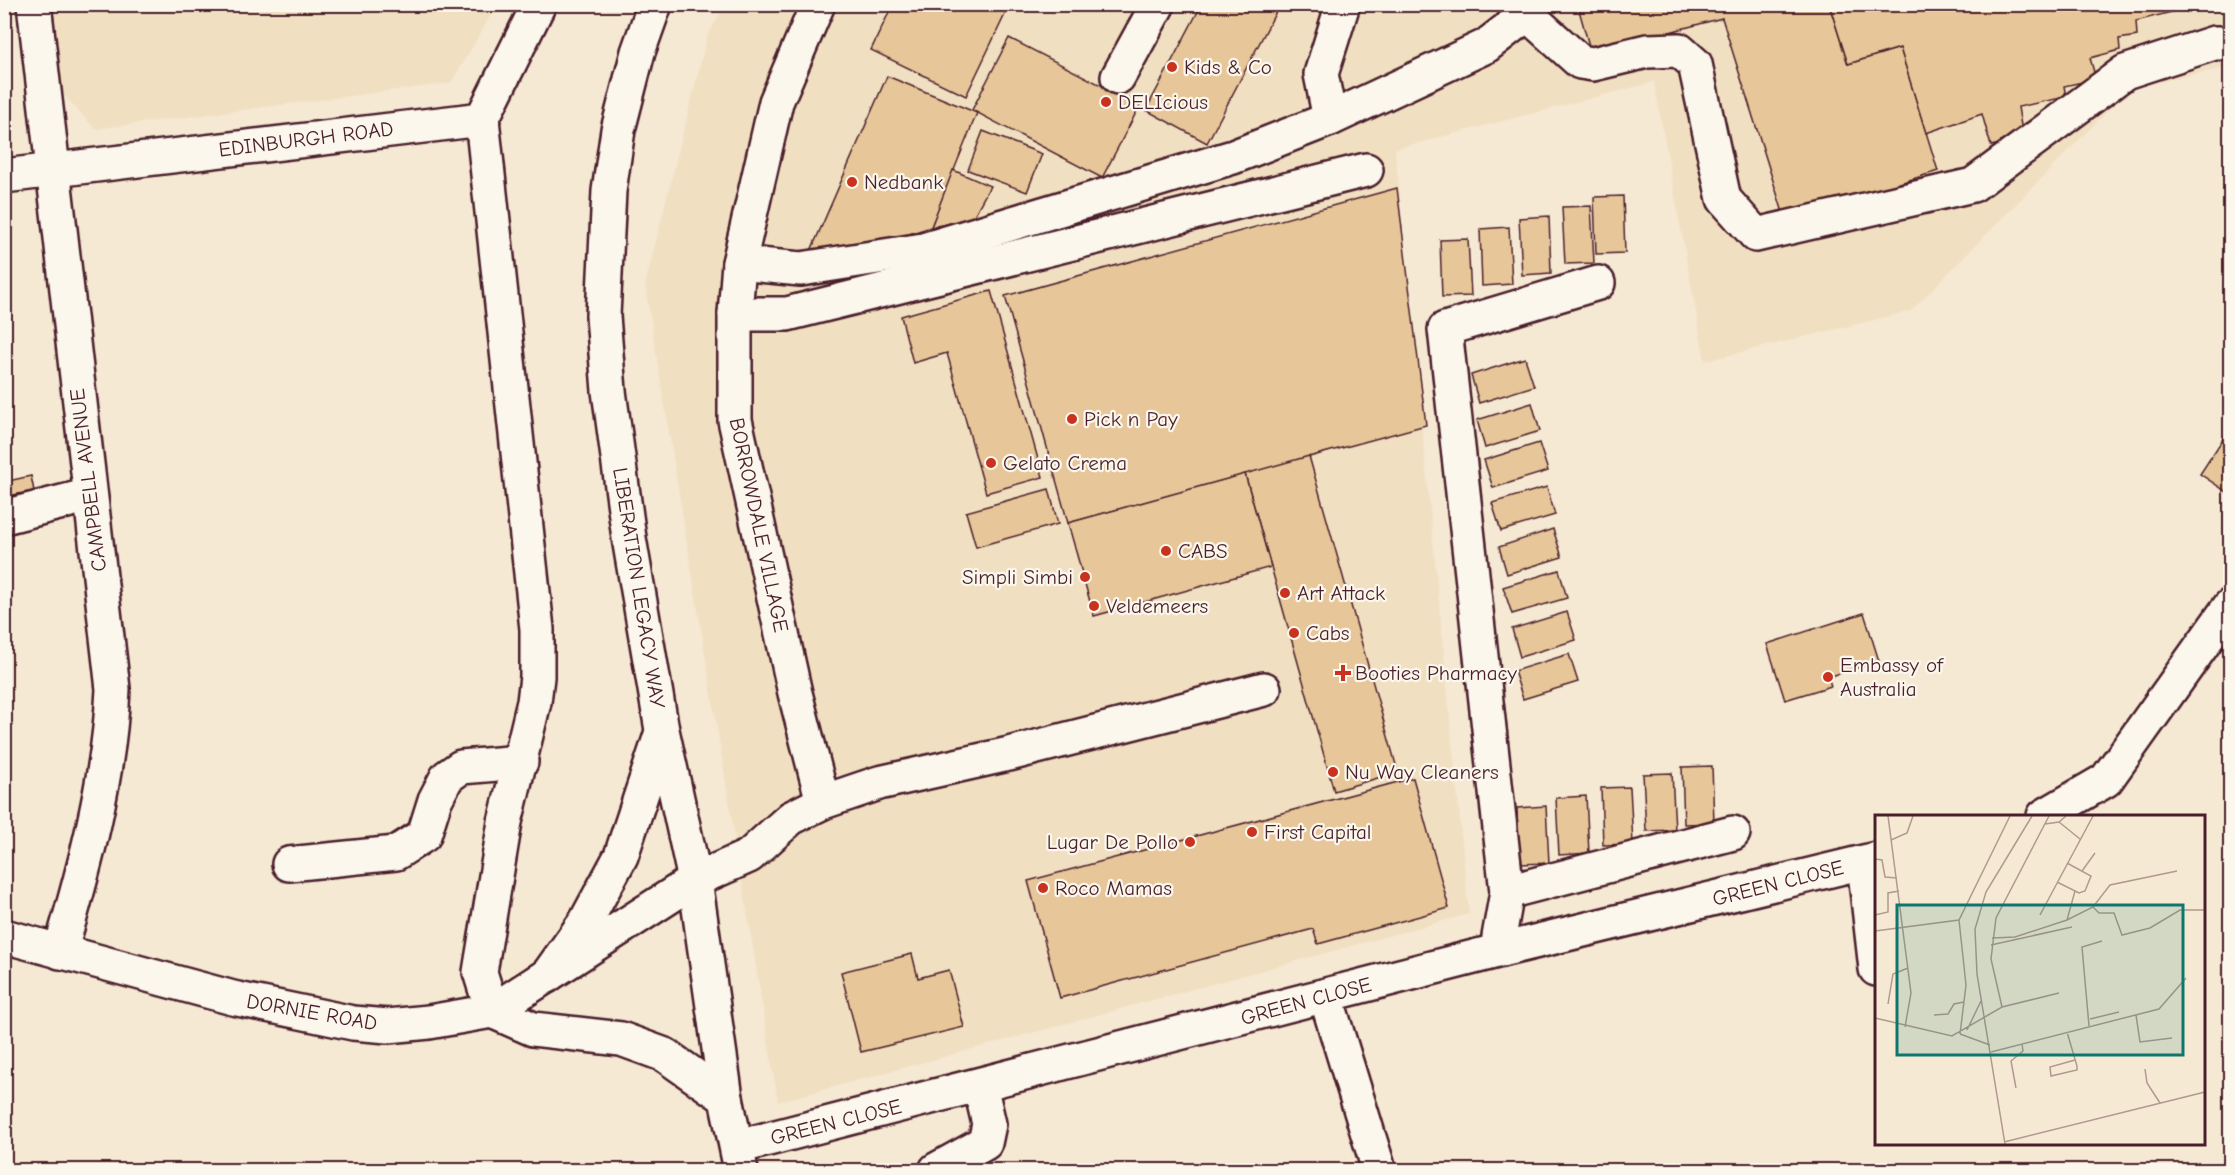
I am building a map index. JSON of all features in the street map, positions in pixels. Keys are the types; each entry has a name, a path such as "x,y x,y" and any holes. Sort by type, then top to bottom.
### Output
{"street":[{"name":"CAMPBELL AVENUE","path":"34,4 51,168 113,689 112,715 88,851 60,952"},
{"path":"539,4 482,119 537,629 537,677 521,762 505,822 480,972 492,1011 533,1029 621,1039 665,1055 726,1098"},
{"name":"LIBERATION LEGACY WAY","path":"656,4 638,52 618,130 609,191 603,316 609,391 629,538 662,730 695,880 726,1098 739,1159"},
{"name":"BORROWDALE VILLAGE","path":"818,4 776,102 740,262 735,314 735,420 793,682 823,802"},
{"path":"1118,77 1158,4"},
{"path":"1330,119 1322,74 1343,4"},
{"path":"740,262 801,269 923,250 1233,157 1330,119 1486,46 1531,9 1580,62 1593,64 1647,51 1679,50 1695,64 1724,199 1756,235 1973,185 2125,72 2214,43 2230,43"},
{"name":"EDINBURGH ROAD","path":"4,176 51,168 482,119"},
{"path":"735,314 787,314 1366,170"},
{"path":"1501,950 1498,937 1507,892 1445,329 1598,283"},
{"path":"4,517 90,495"},
{"path":"2046,815 2106,780 2134,737 2230,606"},
{"path":"695,880 749,856 791,818 823,802 879,783 1009,754 1264,689"},
{"path":"547,976 586,921 621,856 662,730"},
{"path":"289,864 396,854 424,835 435,800 447,777 461,767 521,762"},
{"path":"1507,892 1733,834"},
{"path":"1870,861 1875,951"},
{"name":"GREEN CLOSE","path":"739,1159 981,1085 1501,950 1870,861"},
{"name":"DORNIE ROAD","path":"4,936 233,998 353,1023 408,1024 492,1011 695,880"},
{"path":"1326,997 1379,1170"},
{"path":"936,1170 985,1143 989,1124 981,1085"}],"shaded area":[{"path":"49,5 497,5 451,83 95,129 60,91"},
{"path":"725,5 2230,5 2230,67 2130,88 1911,311 1705,361 1654,82 1395,149 1469,914 778,1102 645,285 707,37"}],"building":[{"path":"893,4 1010,4 966,96 871,50"},
{"path":"1202,4 1280,4 1207,143 1146,110"},
{"path":"1602,4 1829,4 1848,64 1900,48 1938,171 1785,219 1722,18 1591,53 1579,10"},
{"path":"1829,4 1925,4 1926,7 1937,4 2203,4 2136,21 2137,36 2119,39 2120,50 2090,58 2096,79 2064,86 2066,97 2018,107 2023,138 1991,146 1982,114 1926,133 1900,48 1848,64"},
{"path":"1009,38 1140,105 1102,178 972,110"},
{"path":"887,76 977,113 931,227 855,251 810,253"},
{"path":"983,131 1042,154 1027,192 968,170"},
{"path":"953,170 990,186 972,219 931,227"},
{"path":"1397,188 1426,425 1068,523 1005,296"},
{"path":"1623,196 1625,253 1596,254 1594,197"},
{"path":"1591,206 1594,263 1565,264 1562,207"},
{"path":"1549,216 1551,273 1522,275 1519,218"},
{"path":"1509,227 1512,284 1482,286 1480,229"},
{"path":"1468,239 1471,296 1442,297 1440,240"},
{"path":"991,291 1043,477 986,493 947,353 913,363 901,316"},
{"path":"1525,358 1534,386 1479,403 1471,375"},
{"path":"1532,403 1540,431 1485,448 1477,420"},
{"path":"2230,428 2230,494 2200,474"},
{"path":"1539,443 1548,471 1493,488 1484,460"},
{"path":"1309,456 1398,772 1334,791 1245,474"},
{"path":"1245,474 1271,567 1094,616 1068,523"},
{"path":"31,476 34,491 8,496 8,481"},
{"path":"1547,487 1555,515 1501,531 1492,503"},
{"path":"1049,489 1058,524 976,547 966,512"},
{"path":"1553,529 1562,557 1507,574 1499,547"},
{"path":"1559,570 1567,598 1512,614 1503,587"},
{"path":"1567,612 1576,640 1520,657 1512,629"},
{"path":"1864,613 1879,661 1828,677 1831,686 1785,700 1767,644"},
{"path":"1569,654 1578,682 1523,699 1514,671"},
{"path":"1712,766 1714,823 1684,824 1682,767"},
{"path":"1672,773 1675,830 1646,831 1643,774"},
{"path":"2230,774 2230,798 2226,775"},
{"path":"1413,778 1449,908 1318,944 1313,929 1060,998 1028,881"},
{"path":"1630,787 1633,844 1603,845 1601,788"},
{"path":"1586,796 1589,853 1559,855 1556,798"},
{"path":"1546,806 1549,863 1519,864 1517,808"},
{"path":"912,954 918,978 949,970 964,1027 861,1052 841,972"}],"place":[{"name":"Kids & Co","path":"1172,67"},
{"name":"DELIcious","path":"1106,102"},
{"name":"Nedbank","path":"852,182"},
{"name":"Pick n Pay","path":"1072,419"},
{"name":"Gelato Crema","path":"991,463"},
{"name":"CABS","path":"1166,551"},
{"name":"Simpli Simbi","path":"1085,577"},
{"name":"Art Attack","path":"1285,593"},
{"name":"Veldemeers","path":"1094,606"},
{"name":"Cabs","path":"1294,633"},
{"name":"Booties Pharmacy","path":"1343,673"},
{"name":"Embassy of Australia","path":"1828,677"},
{"name":"Nu Way Cleaners","path":"1333,772"},
{"name":"First Capital","path":"1252,832"},
{"name":"Lugar De Pollo","path":"1190,842"},
{"name":"Roco Mamas","path":"1043,888"}]}
